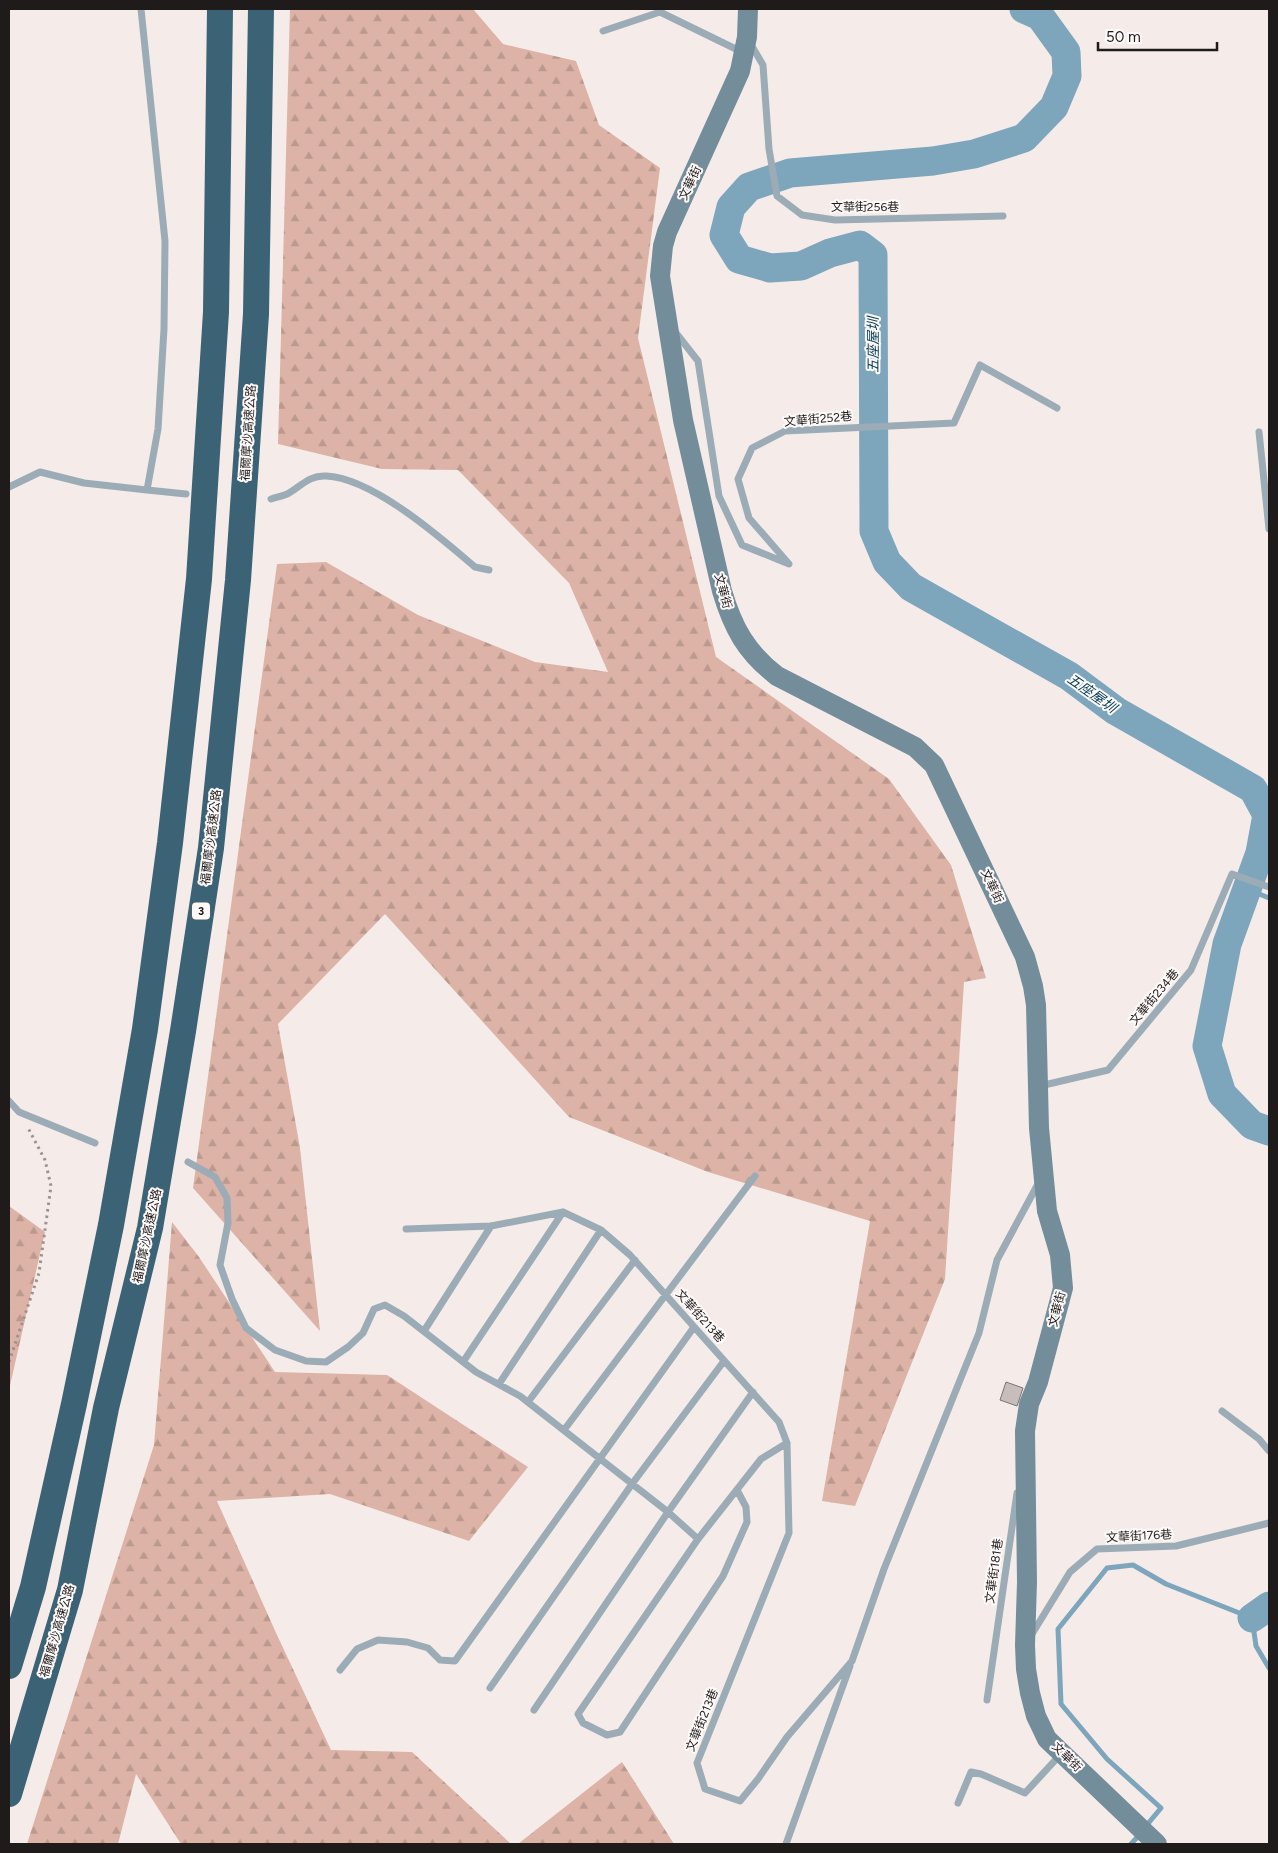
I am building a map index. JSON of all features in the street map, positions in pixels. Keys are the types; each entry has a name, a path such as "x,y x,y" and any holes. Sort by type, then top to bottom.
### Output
{"highway":[{"path":"9,1666 33,1587 74,1404 110,1225 145,1028 169,853 199,579 216,312 220,9"},
{"name":"福爾摩沙高速公路","path":"9,1794 70,1590 106,1408 150,1228 211,848 238,580 256,314 261,9"}],"street":[{"name":"文華街","path":"748,9 746,45 740,71 731,95 667,232 663,246 660,276 683,420 722,591 736,630 744,643 762,664 777,676 909,744 934,764 1025,957 1036,1005 1037,1087 1047,1211 1060,1254 1063,1288 1038,1382 1026,1417 1024,1445 1027,1582 1025,1645 1030,1692 1036,1716 1047,1738 1149,1836"}],"lane":[{"path":"141,9 165,241 164,329 158,429 147,490"},
{"path":"603,31 660,12 746,45"},
{"name":"文華街256巷","path":"746,45 762,65 769,149 777,196 802,215 836,220 1003,216"},
{"name":"文華街252巷","path":"668,323 698,361 719,496 742,545 789,564 749,518 738,479 752,448 785,431 954,423 980,365 1056,408"},
{"path":"1259,432 1269,529"},
{"path":"9,487 40,472 84,483 186,494"},
{"path":"271,499 288,494 306,479 326,476 349,481 375,492 407,512 475,567 489,570"},
{"name":"文華街234巷","path":"1037,1087 1108,1070 1191,970 1232,874 1269,887"},
{"path":"9,1100 19,1112 95,1143"},
{"path":"188,1162 216,1177 228,1198 228,1223 220,1265 232,1299 246,1328 275,1350 306,1361 326,1362 348,1348 363,1333 374,1309 386,1305 404,1316 476,1372 528,1402 668,1512 698,1539"},
{"name":"文華街213巷","path":"563,1212 601,1230 635,1260 779,1422 787,1443 789,1533 697,1763 705,1789 740,1801 787,1737 852,1661 884,1569 979,1333 997,1260 1044,1173"},
{"path":"564,1430 754,1176"},
{"path":"463,1362 563,1212"},
{"path":"406,1229 490,1226 563,1212"},
{"path":"424,1331 490,1226"},
{"path":"499,1384 601,1230"},
{"path":"528,1402 635,1260"},
{"path":"340,1670 357,1649 378,1640 407,1642 428,1648 440,1660 455,1662 694,1327"},
{"path":"490,1688 632,1484 724,1361"},
{"path":"534,1710 668,1512 753,1392"},
{"path":"1222,1412 1259,1439 1269,1451"},
{"path":"737,1490 746,1507 747,1522 718,1584 620,1732 607,1735 583,1723 578,1714 698,1539 761,1459 787,1443"},
{"name":"文華街181巷","path":"987,1700 1024,1445"},
{"name":"文華街176巷","path":"1025,1645 1070,1572 1097,1550 1176,1546 1269,1523"},
{"path":"786,1844 852,1661"},
{"path":"958,1803 971,1772 1025,1793 1062,1753"}],"path":[{"path":"9,1362 38,1272 51,1186 45,1160 19,1112"}],"green space":[{"path":"290,9 473,9 503,44 576,61 599,125 660,168 638,338 716,657 889,779 951,865 986,978 964,982 945,1279 855,1506 822,1501 870,1221 708,1172 569,1117 385,914 278,1024 300,1148 320,1331 193,1188 277,564 326,562 418,615 535,662 608,672 569,583 458,470 382,469 278,444"},
{"path":"9,1206 45,1232 9,1390"},
{"path":"172,1222 199,1257 275,1372 387,1375 528,1467 469,1541 330,1494 217,1501 331,1750 412,1752 511,1844 181,1844 136,1774 118,1844 27,1844 154,1445"},
{"path":"622,1762 674,1844 518,1844"}],"building":[{"path":"1006,1382 1023,1388 1017,1406 1000,1400"}],"waterway":[{"name":"五座屋圳","path":"1024,9 1040,16 1066,52 1067,76 1054,107 1024,138 974,154 933,161 790,173 749,187 731,207 724,235 739,259 770,268 801,266 830,253 860,245 873,255 874,531 887,562 911,587 1069,676 1116,711 1253,789 1267,815 1260,853 1227,944 1207,1046 1222,1094 1252,1125 1269,1131"},
{"name":"五座屋圳","path":"1247,889 1269,898"},
{"path":"1146,1826 1161,1808 1107,1759 1061,1704 1058,1629 1107,1568 1133,1565 1166,1584 1252,1618 1256,1646 1269,1668"},
{"name":"五座屋圳","path":"1252,1618 1269,1606"},
{"path":"1131,1844 1141,1833"}]}
